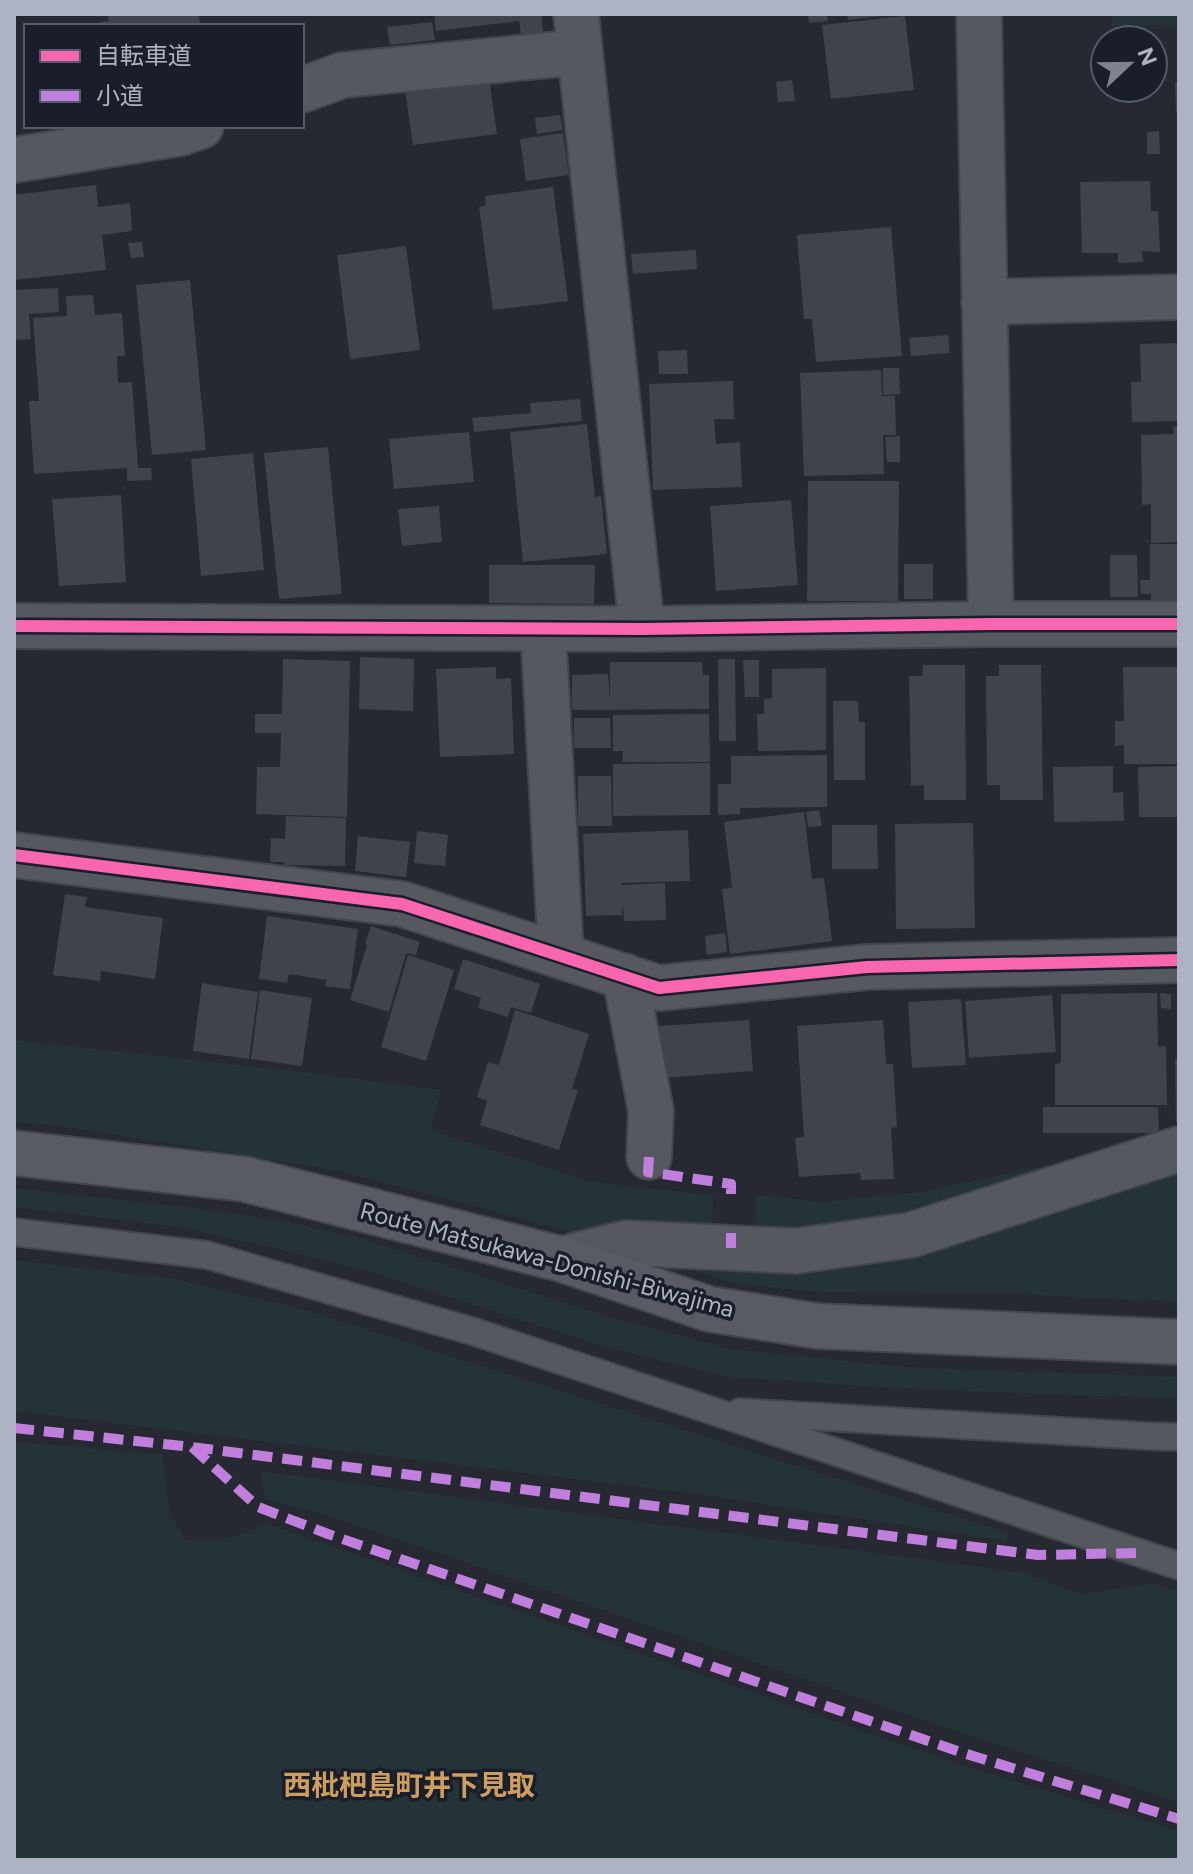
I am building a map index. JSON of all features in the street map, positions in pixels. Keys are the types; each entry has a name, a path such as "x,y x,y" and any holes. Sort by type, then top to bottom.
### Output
{"main road":[{"name":"Route Matsukawa-Donishi-Biwajima","path":"14,1153 244,1179 561,1259 709,1309 817,1326 1179,1342"}],"street":[{"path":"979,14 991,624"},
{"path":"304,89 343,75 578,33 642,629"},
{"path":"14,160 181,133 195,128"},
{"path":"984,302 1179,297"},
{"path":"14,626 642,629 1179,624"},
{"path":"543,629 561,955"},
{"path":"14,855 402,904 659,988 867,967 1179,960"},
{"path":"625,976 651,1111 649,1157"},
{"path":"561,1259 626,1243 796,1251 911,1235 1179,1149"}],"lane":[{"path":"14,1232 207,1255 475,1332 1179,1566"},
{"path":"705,1409 1179,1437"}],"shaded area":[{"path":"1112,14 1179,14 1179,25 1112,24"},
{"path":"14,1040 442,1090 430,1130 592,1182 713,1195 712,1233 575,1233 340,1171 66,1127 14,1122"},
{"path":"1049,1165 1050,1171 900,1216 756,1231 755,1194 821,1202 920,1192"},
{"path":"1179,1170 1179,1302 1013,1294 830,1293 736,1284 673,1263 800,1265 919,1257"},
{"path":"14,1188 284,1221 363,1239 616,1319 732,1349 905,1367 1179,1377 1179,1399 908,1389 729,1377 608,1348 365,1270 187,1228 14,1207"},
{"path":"14,1260 169,1278 299,1308 1009,1533 1005,1541 696,1494 14,1411"},
{"path":"14,1441 162,1455 170,1515 186,1540 227,1538 265,1523 958,1764 1179,1831 1179,1860 14,1860"},
{"path":"260,1471 1026,1573 1080,1594 1153,1583 1179,1592 1179,1802 962,1733 332,1517 266,1499"}],"building":[{"path":"108,14 199,14 200,24 99,24 109,21"},
{"path":"434,14 541,14 543,32 521,35 519,21 436,31"},
{"path":"808,14 827,14 828,21 809,23"},
{"path":"847,14 881,14 881,16 848,20"},
{"path":"905,16 914,90 831,99 822,25"},
{"path":"432,22 435,40 390,45 387,27"},
{"path":"489,79 497,134 413,145 405,90"},
{"path":"792,80 795,101 778,102 776,82"},
{"path":"1175,82 1179,82 1179,113 1176,113"},
{"path":"560,115 563,130 537,134 535,118"},
{"path":"1159,131 1160,154 1147,154 1147,132"},
{"path":"563,133 569,175 526,181 520,139"},
{"path":"1150,181 1151,211 1158,211 1160,252 1142,251 1143,262 1118,263 1118,253 1082,253 1080,182"},
{"path":"96,185 98,207 130,203 132,231 102,235 106,270 14,280 14,195"},
{"path":"553,187 568,301 493,310 479,207 486,205 485,196"},
{"path":"891,227 902,356 816,362 812,319 804,319 797,235"},
{"path":"142,242 144,257 131,258 128,243"},
{"path":"406,246 420,350 350,359 337,255"},
{"path":"696,250 697,269 633,274 631,254"},
{"path":"190,280 206,450 152,455 136,285"},
{"path":"58,288 59,312 29,314 31,339 14,340 14,290"},
{"path":"93,295 95,315 122,313 125,356 117,356 118,383 132,382 138,468 151,468 152,480 127,481 127,468 34,474 29,401 39,401 33,318 67,316 66,296"},
{"path":"948,335 950,353 911,356 909,338"},
{"path":"1179,343 1179,421 1132,422 1131,382 1141,382 1140,344"},
{"path":"687,350 688,374 659,374 658,351"},
{"path":"883,368 899,368 900,394 883,395"},
{"path":"881,370 882,396 895,396 896,435 883,435 884,474 804,476 800,373"},
{"path":"733,381 734,419 714,419 716,444 740,442 742,487 653,490 649,384"},
{"path":"580,399 582,421 474,432 472,418 531,413 530,403"},
{"path":"587,424 595,497 601,496 607,554 523,562 510,432"},
{"path":"1173,426 1179,426 1179,542 1151,543 1151,504 1142,505 1141,435 1174,434"},
{"path":"469,432 474,482 394,489 389,439"},
{"path":"900,436 900,462 887,462 885,437"},
{"path":"328,447 342,594 279,599 264,453"},
{"path":"253,453 264,570 201,576 191,459"},
{"path":"808,481 899,481 898,601 807,601"},
{"path":"121,495 126,582 59,586 52,499"},
{"path":"791,500 798,585 716,591 710,506"},
{"path":"439,506 442,542 402,546 398,509"},
{"path":"1150,544 1179,544 1179,601 1151,601 1151,594 1141,594 1140,580 1150,580"},
{"path":"1110,555 1137,555 1138,597 1110,597"},
{"path":"904,564 933,564 933,599 904,599"},
{"path":"489,565 595,565 594,604 489,603"},
{"path":"360,657 414,659 413,711 359,709"},
{"path":"283,659 350,661 347,817 256,814 257,767 280,767 281,733 255,733 255,714 282,714"},
{"path":"718,659 735,659 736,741 719,741"},
{"path":"743,660 759,660 759,697 745,697"},
{"path":"610,662 702,662 703,675 709,675 709,709 572,710 572,675 608,674 610,702"},
{"path":"923,665 965,665 966,800 924,800 924,785 911,786 909,676 922,676"},
{"path":"999,665 1041,665 1043,800 1000,800 1000,785 987,785 986,676 999,676"},
{"path":"496,667 496,679 511,678 514,754 440,757 436,669"},
{"path":"1123,667 1179,667 1179,764 1124,764 1124,745 1115,746 1115,721 1124,721"},
{"path":"826,668 826,750 758,751 757,714 764,714 764,699 772,698 772,669"},
{"path":"833,701 858,701 859,722 865,722 865,780 834,780"},
{"path":"709,714 710,762 622,762 623,751 613,751 613,715"},
{"path":"574,718 610,718 611,748 574,748"},
{"path":"827,755 827,807 740,808 740,814 718,815 718,784 731,784 731,756"},
{"path":"710,763 710,815 613,816 613,764"},
{"path":"1113,766 1113,793 1123,792 1124,821 1054,822 1053,767"},
{"path":"1179,766 1179,817 1139,817 1138,767"},
{"path":"578,776 611,776 612,826 578,826"},
{"path":"819,810 822,826 808,827 806,812"},
{"path":"804,812 812,879 824,878 832,941 730,954 722,889 732,888 724,822"},
{"path":"286,816 346,818 345,866 270,862 271,838 285,839"},
{"path":"973,823 975,928 896,929 895,824"},
{"path":"832,825 877,825 878,869 832,869"},
{"path":"688,830 690,881 621,883 665,883 666,920 624,921 623,903 622,915 586,916 583,834"},
{"path":"417,831 448,835 445,866 414,863"},
{"path":"358,836 410,842 406,877 355,871"},
{"path":"65,894 87,897 85,907 163,918 155,979 101,971 100,981 53,975"},
{"path":"267,916 358,929 350,989 325,986 327,980 289,974 287,983 259,979"},
{"path":"371,926 420,942 416,955 407,953 405,957 389,1012 350,1000"},
{"path":"725,933 727,952 707,955 705,936"},
{"path":"408,955 454,970 426,1061 381,1047"},
{"path":"463,959 540,984 531,1013 511,1007 508,1017 478,1008 481,998 454,989"},
{"path":"202,983 258,992 249,1059 193,1051"},
{"path":"260,990 312,998 302,1066 251,1059"},
{"path":"1157,993 1158,1047 1166,1046 1167,1105 1055,1105 1055,1064 1061,1063 1061,994"},
{"path":"1160,993 1171,994 1171,1009 1161,1008"},
{"path":"1052,995 1056,1052 969,1058 965,1001"},
{"path":"961,999 966,1065 912,1068 908,1002"},
{"path":"515,1010 589,1034 572,1089 578,1090 559,1150 480,1125 487,1101 477,1097 488,1062 499,1065"},
{"path":"749,1020 753,1071 662,1078 659,1026"},
{"path":"883,1020 886,1064 893,1064 897,1127 891,1128 894,1179 861,1180 860,1173 799,1177 795,1138 804,1137 797,1026"},
{"path":"1175,1059 1179,1059 1179,1121 1176,1122"},
{"path":"1043,1107 1158,1107 1159,1133 1043,1133"}],"marked path":[{"path":"649,1157 648,1172 731,1184 731,1194"},
{"path":"731,1233 731,1248"},
{"path":"14,1428 192,1447 1038,1555 1136,1553"},
{"path":"192,1447 258,1507 328,1534 960,1752 1179,1819"}],"cycle path":[{"path":"14,626 642,629 1179,624"},
{"path":"14,855 402,904 659,988 867,967 1179,960"}],"district":[{"name":"西枇杷島町井下見取","path":"409,1785"}]}
